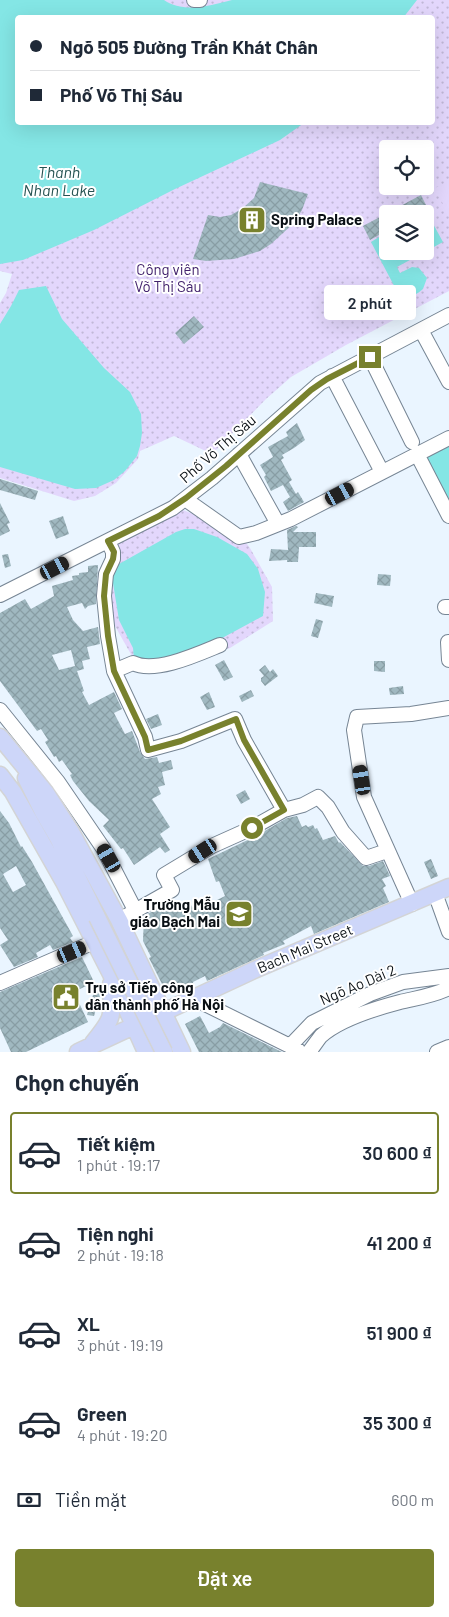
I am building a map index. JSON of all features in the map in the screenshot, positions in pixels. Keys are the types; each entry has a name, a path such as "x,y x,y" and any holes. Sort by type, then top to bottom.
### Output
{"main road":[{"path":"0,737 46,793 71,832 119,920 182,1052"},
{"path":"14,754 42,812 58,838 164,1052"},
{"path":"0,774 13,792 64,882 111,974 146,1052"},
{"path":"13,792 35,814 76,877"},
{"name":"Bach Mai Street","path":"84,1049 263,967 442,890"},
{"path":"94,942 107,957 117,961 128,954 128,941"},
{"path":"84,1049 110,1021 112,1010 111,974"}],"street":[{"name":"Phố Võ Thị Sáu","path":"0,595 111,547 186,498 311,390 332,376 449,315"},
{"path":"421,330 449,382"},
{"path":"370,357 449,516"},
{"path":"332,376 382,472"},
{"path":"186,498 239,537 256,533 308,511 382,472 415,448 449,438"},
{"path":"239,454 278,524"},
{"path":"111,547 113,559 106,574 104,596 114,671 145,737 148,750 181,741 236,719 244,740 284,810"},
{"path":"449,642 449,660"},
{"path":"114,671 132,663 139,666 167,664 191,657 220,645"},
{"path":"412,904 364,797 354,730 357,717 411,714 449,708"},
{"path":"0,710 58,782 100,842 135,910"},
{"path":"119,920 172,890 164,875 212,846 252,828 284,810 303,805 318,796 328,806 343,832 366,858 387,850"},
{"path":"442,890 449,932"},
{"path":"0,984 94,942"},
{"name":"Ngõ Ao Dài 2","path":"296,1049 312,1023 370,994 403,982 449,976"},
{"path":"309,1052 320,1037 330,1029 369,1012 400,1002 430,996 449,988"},
{"path":"199,996 203,1003 296,1049"},
{"path":"437,1052 449,1047"}],"green space":[{"name":"Công viên Võ Thị Sáu","path":"0,0 449,0 449,291 346,345 291,377 266,399 212,454 174,436 140,451 138,459 116,483 95,496 74,501 0,478 0,303 6,293 12,274 0,271"},
{"path":"449,181 449,216 435,188"},
{"path":"183,510 238,532 250,548 272,587 273,621 230,648 154,673 137,665 115,626 107,581 109,557 121,539"}],"water":[{"name":"Thanh Nhan Lake","path":"0,0 164,0 180,7 198,7 232,0 417,0 405,15 15,15 15,125 301,125 280,140 175,189 94,230 23,260 0,264"},
{"path":"434,226 443,242 434,247"},
{"path":"379,237 379,257 371,242"},
{"path":"380,260 410,260 397,267 400,273 412,267 419,268 427,278 423,289 418,293 409,297 400,297"},
{"path":"46,286 62,319 104,368 130,392 141,414 142,433 137,456 125,471 114,480 96,488 75,489 0,467 0,324 19,290"},
{"path":"449,445 449,505 425,454"},
{"path":"194,529 217,537 247,554 258,569 265,592 263,616 200,650 154,660 134,659 133,648 119,620 112,577 113,571 119,564 176,532"}],"building":[{"name":"Spring Palace","path":"260,182 308,194 295,222 271,244 260,251 234,259 206,261 193,259 208,215 220,217 231,215 243,208 254,198"},
{"path":"421,195 426,205 402,205"},
{"path":"379,217 379,235 370,240 363,226"},
{"path":"194,316 204,327 184,344 175,333"},
{"path":"297,423 305,440 282,455 284,458 281,460 292,480 289,482 296,494 298,492 304,502 288,511 283,502 290,497 283,485 271,491 264,477 266,475 260,465 273,457 268,447 288,436 286,432"},
{"path":"0,479 38,491 35,500 0,490"},
{"path":"0,503 10,523 7,524 10,531 0,536"},
{"path":"63,516 69,534 56,539 49,521"},
{"path":"298,527 293,532 316,532 316,547 299,547 298,562 287,562 287,560 269,561 271,549 288,550 287,530"},
{"path":"8,554 11,566 5,568 2,555"},
{"path":"98,565 96,604 85,609 82,603 67,607 73,620 83,631 98,627 100,644 87,647 90,659 82,661 84,669 77,671 84,691 82,692 89,705 114,692 122,709 114,713 125,734 132,731 140,752 145,759 157,757 159,763 171,760 173,769 162,772 165,785 158,787 161,794 152,799 170,827 160,834 170,850 165,853 160,847 134,865 123,848 121,849 103,826 109,820 89,801 73,781 70,775 72,774 62,760 59,762 56,756 54,757 45,742 48,740 41,729 37,731 0,681 0,613 25,599 31,609 54,596 52,586 73,580 72,576 79,575 79,573 88,572 88,566","holes":["71,650 75,666 59,670 52,655"]},
{"path":"378,574 391,575 390,586 377,585"},
{"path":"316,593 334,596 332,607 314,603"},
{"path":"316,619 323,621 318,638 311,636"},
{"path":"224,660 233,677 224,681 215,665"},
{"path":"374,661 385,661 385,672 374,671"},
{"path":"265,665 270,672 273,669 278,676 265,686 261,681 261,678 264,676 259,670"},
{"path":"403,686 404,694 390,695 389,688"},
{"path":"251,690 254,696 242,702 239,696"},
{"path":"209,692 215,707 207,710 200,697"},
{"path":"158,714 162,725 151,729 146,719"},
{"path":"245,790 250,799 241,804 236,795"},
{"path":"0,811 32,862 73,936 70,938 73,942 53,950 50,945 36,953 38,957 14,967 0,945 8,940 0,928","holes":["16,866 26,885 13,892 3,874"]},
{"path":"297,816 302,827 313,825 315,829 317,828 323,840 335,836 339,843 363,866 383,861 390,876 382,879 386,886 383,888 389,902 314,934 311,926 283,941 285,944 263,953 264,955 207,981 205,976 193,982 194,986 187,989 186,987 173,991 164,988 143,941 144,916 172,900 175,905 186,900 195,911 225,896 219,881 216,882 208,859 256,836 287,818"},
{"path":"431,859 438,876 431,879 424,862"},
{"path":"82,957 94,982 74,992 88,1022 26,1052 11,1052 0,1028 0,992"},
{"path":"96,985 100,996 94,1016 87,1015"},
{"path":"200,1016 209,1033 220,1027 223,1023 282,1052 199,1052 185,1024"}],"place":[{"name":"Spring Palace","path":"252,220"},
{"name":"Trường Mẫu giáo Bạch Mai","path":"239,914"},
{"name":"Trụ sở Tiếp công dân thành phố Hà Nội","path":"66,997"}],"route":[{"path":"252,828 284,810 244,740 236,719 181,741 148,750 145,737 114,671 104,596 107,568 113,559 114,552 108,541 173,508 212,478 311,390 327,379 370,357"}]}
